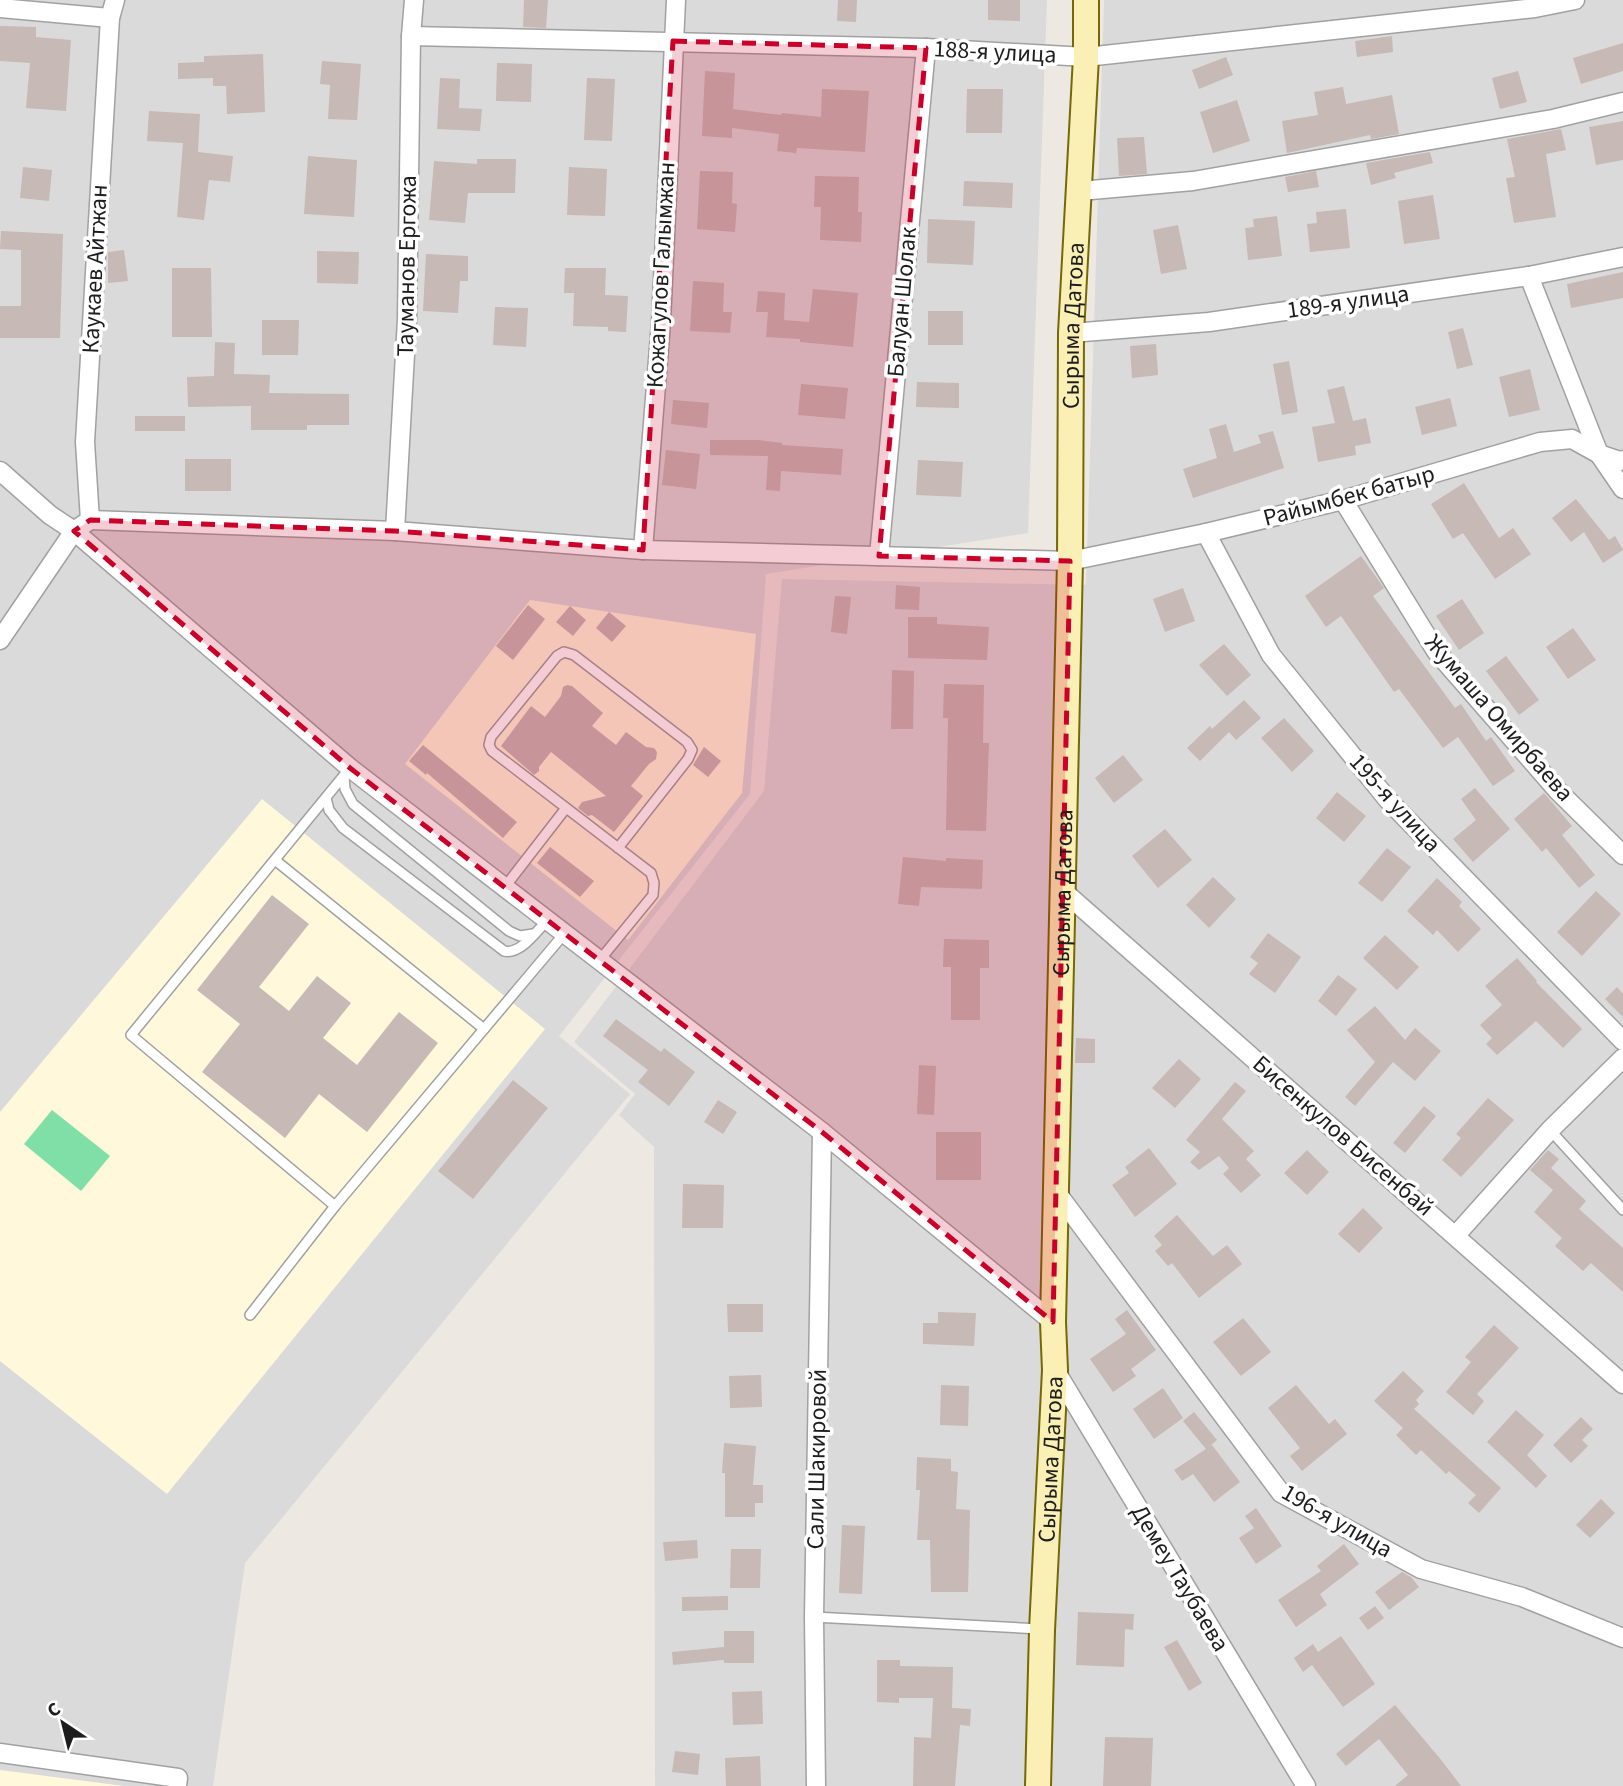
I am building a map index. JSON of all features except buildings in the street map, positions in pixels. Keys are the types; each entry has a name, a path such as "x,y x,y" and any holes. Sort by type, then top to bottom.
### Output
{"street":[{"name":"Каукаев Айтжан","path":"90,520 85,442 110,18 115,0"},
{"name":"Тауманов Ергожа","path":"395,531 407,319 411,36 414,0"},
{"name":"Кожагулов Галымжан","path":"643,551 661,322 676,0"},
{"name":"Сырыма Датова","path":"1038,1786 1042,1630 1055,1370 1070,561 1071,333 1080,191 1086,0"},
{"name":"188-я улица","path":"411,36 926,48 1086,57 1535,8 1575,0"},
{"path":"0,8 110,18"},
{"name":"Балуан Шолак","path":"879,556 926,48"},
{"path":"1080,191 1193,181 1553,119 1623,102"},
{"name":"189-я улица","path":"1071,333 1209,322 1529,276 1623,257"},
{"path":"1529,276 1599,454 1623,489"},
{"name":"Райымбек батыр","path":"90,520 395,531 643,551 1070,561 1206,533 1343,499 1540,442 1572,439 1599,454 1623,460"},
{"path":"0,471 50,516 74,531 347,772 504,888 822,1132 1054,1322"},
{"name":"Жумаша Омирбаева","path":"1343,499 1436,651 1558,791 1623,855"},
{"path":"0,640 74,531 90,520"},
{"name":"195-я улица","path":"1206,533 1271,655 1388,800 1623,1041"},
{"name":"Бисенкулов Бисенбай","path":"1062,890 1623,1384"},
{"path":"1456,1235 1550,1130 1623,1058"},
{"name":"Сали Шакировой","path":"816,1786 814,1617 822,1132"},
{"name":"196-я улица","path":"1057,1193 1281,1493 1421,1569 1522,1597 1623,1638"},
{"name":"Демеу Таубаева","path":"1055,1370 1306,1786"},
{"path":"0,1753 178,1778 177,1786"}],"lane":[{"path":"599,961 653,895 651,873 618,848 492,751 489,745 491,737 557,656 565,652 574,655 687,742 691,750 688,760 618,848"},
{"path":"335,1206 131,1035 347,772"},
{"path":"347,772 345,789 353,804 509,932 520,936 533,934"},
{"path":"326,798 328,810 344,828 504,951 511,953 519,949 547,921"},
{"path":"504,888 566,808"},
{"path":"275,860 484,1029"},
{"path":"250,1315 335,1206 564,934"},
{"path":"1550,1130 1623,1210"},
{"path":"814,1617 1042,1630"}],"highlighted area":[{"path":"673,41 926,48 879,556 1070,561 1053,1322 822,1132 350,768 74,531 90,520 395,531 643,550"}],"shaded area":[{"path":"0,0 1047,0 1028,533 766,574 750,794 559,1036 630,1094 245,1563 213,1786 0,1786"},
{"path":"1104,0 1623,0 1623,1786 655,1786 654,1147 619,1115 635,1094 574,1042 764,791 782,579 1086,585"},
{"path":"530,600 756,634 742,793 628,940 405,764"},
{"path":"262,799 545,1029 167,1494 0,1361 0,1112"},
{"path":"0,1770 124,1786 0,1786"}],"green space":[{"path":"52,1110 110,1156 81,1191 24,1144"}]}
